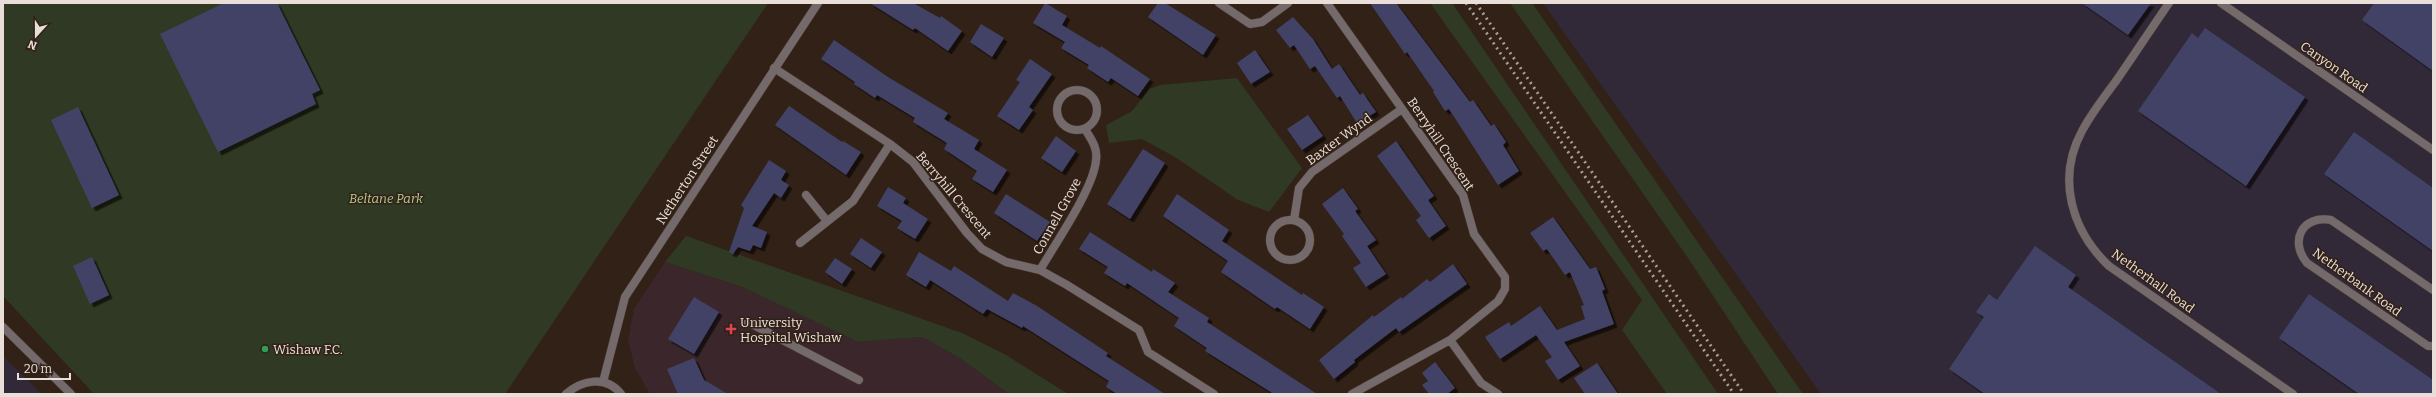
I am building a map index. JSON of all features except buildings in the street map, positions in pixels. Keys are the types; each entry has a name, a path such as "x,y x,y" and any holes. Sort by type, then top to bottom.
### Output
{"street":[{"name":"Netherton Street","path":"603,382 625,297 818,3"},
{"path":"1220,3 1241,20 1250,24 1262,22 1288,3"},
{"name":"Berryhill Crescent","path":"1327,3 1463,195 1474,234 1505,277 1505,289 1498,301 1450,340 1352,394"},
{"name":"Netherhall Road","path":"2169,3 2090,119 2076,144 2071,164 2069,185 2074,215 2088,243 2109,266 2293,394"},
{"name":"Canyon Road","path":"2221,3 2433,150"},
{"name":"Berryhill Crescent","path":"774,68 890,144 913,162 966,233 982,249 1006,262 1040,270 1068,285 1139,330 1148,352 1214,394"},
{"path":"1071,91 1084,92 1090,95 1097,107 1095,120 1085,129 1072,130 1066,127 1058,118 1057,111 1060,99 1071,91"},
{"name":"Baxter Wynd","path":"1294,220 1299,188 1312,172 1402,109"},
{"name":"Connell Grove","path":"1040,270 1090,183 1096,160 1095,145 1085,129"},
{"path":"800,244 853,201 890,144"},
{"path":"806,195 827,221"},
{"name":"Netherbank Road","path":"2433,290 2331,220 2318,219 2312,222 2302,231 2299,237 2300,251 2307,263 2428,346 2433,346"},
{"path":"1294,220 1305,226 1310,238 1310,245 1302,256 1290,260 1283,259 1273,251 1270,245 1271,232 1280,222 1294,220"},
{"path":"746,321 859,380"},
{"path":"3,327 72,394"},
{"path":"1450,340 1481,383 1498,394"},
{"path":"566,394 576,386 590,381 603,382 621,394"}],"shaded area":[{"path":"1543,3 2433,3 2433,394 1821,394"},
{"name":"University Hospital Wishaw","path":"665,262 742,287 858,342 922,337 958,357 1009,394 650,394 635,368 628,340 634,309"},
{"path":"3,356 42,394 3,394"}],"green space":[{"name":"Beltane Park","path":"3,3 768,3 505,394 94,394 3,296"},
{"path":"1430,3 1452,3 1718,394 1667,394 1622,330 1642,300"},
{"path":"1510,3 1532,3 1803,394 1778,394 1688,258"},
{"path":"1237,78 1302,168 1269,212 1238,200 1175,157 1142,139 1109,143 1106,125 1132,111 1149,89 1160,85"},
{"path":"686,236 962,333 1006,355 1068,394 1009,394 958,357 922,337 858,342 742,287 665,262"}],"railway":[{"path":"1466,3 1734,394"},
{"path":"1476,3 1744,394"}],"place":[{"name":"University Hospital Wishaw","path":"731,329"},
{"name":"Wishaw F.C.","path":"265,349"}]}
